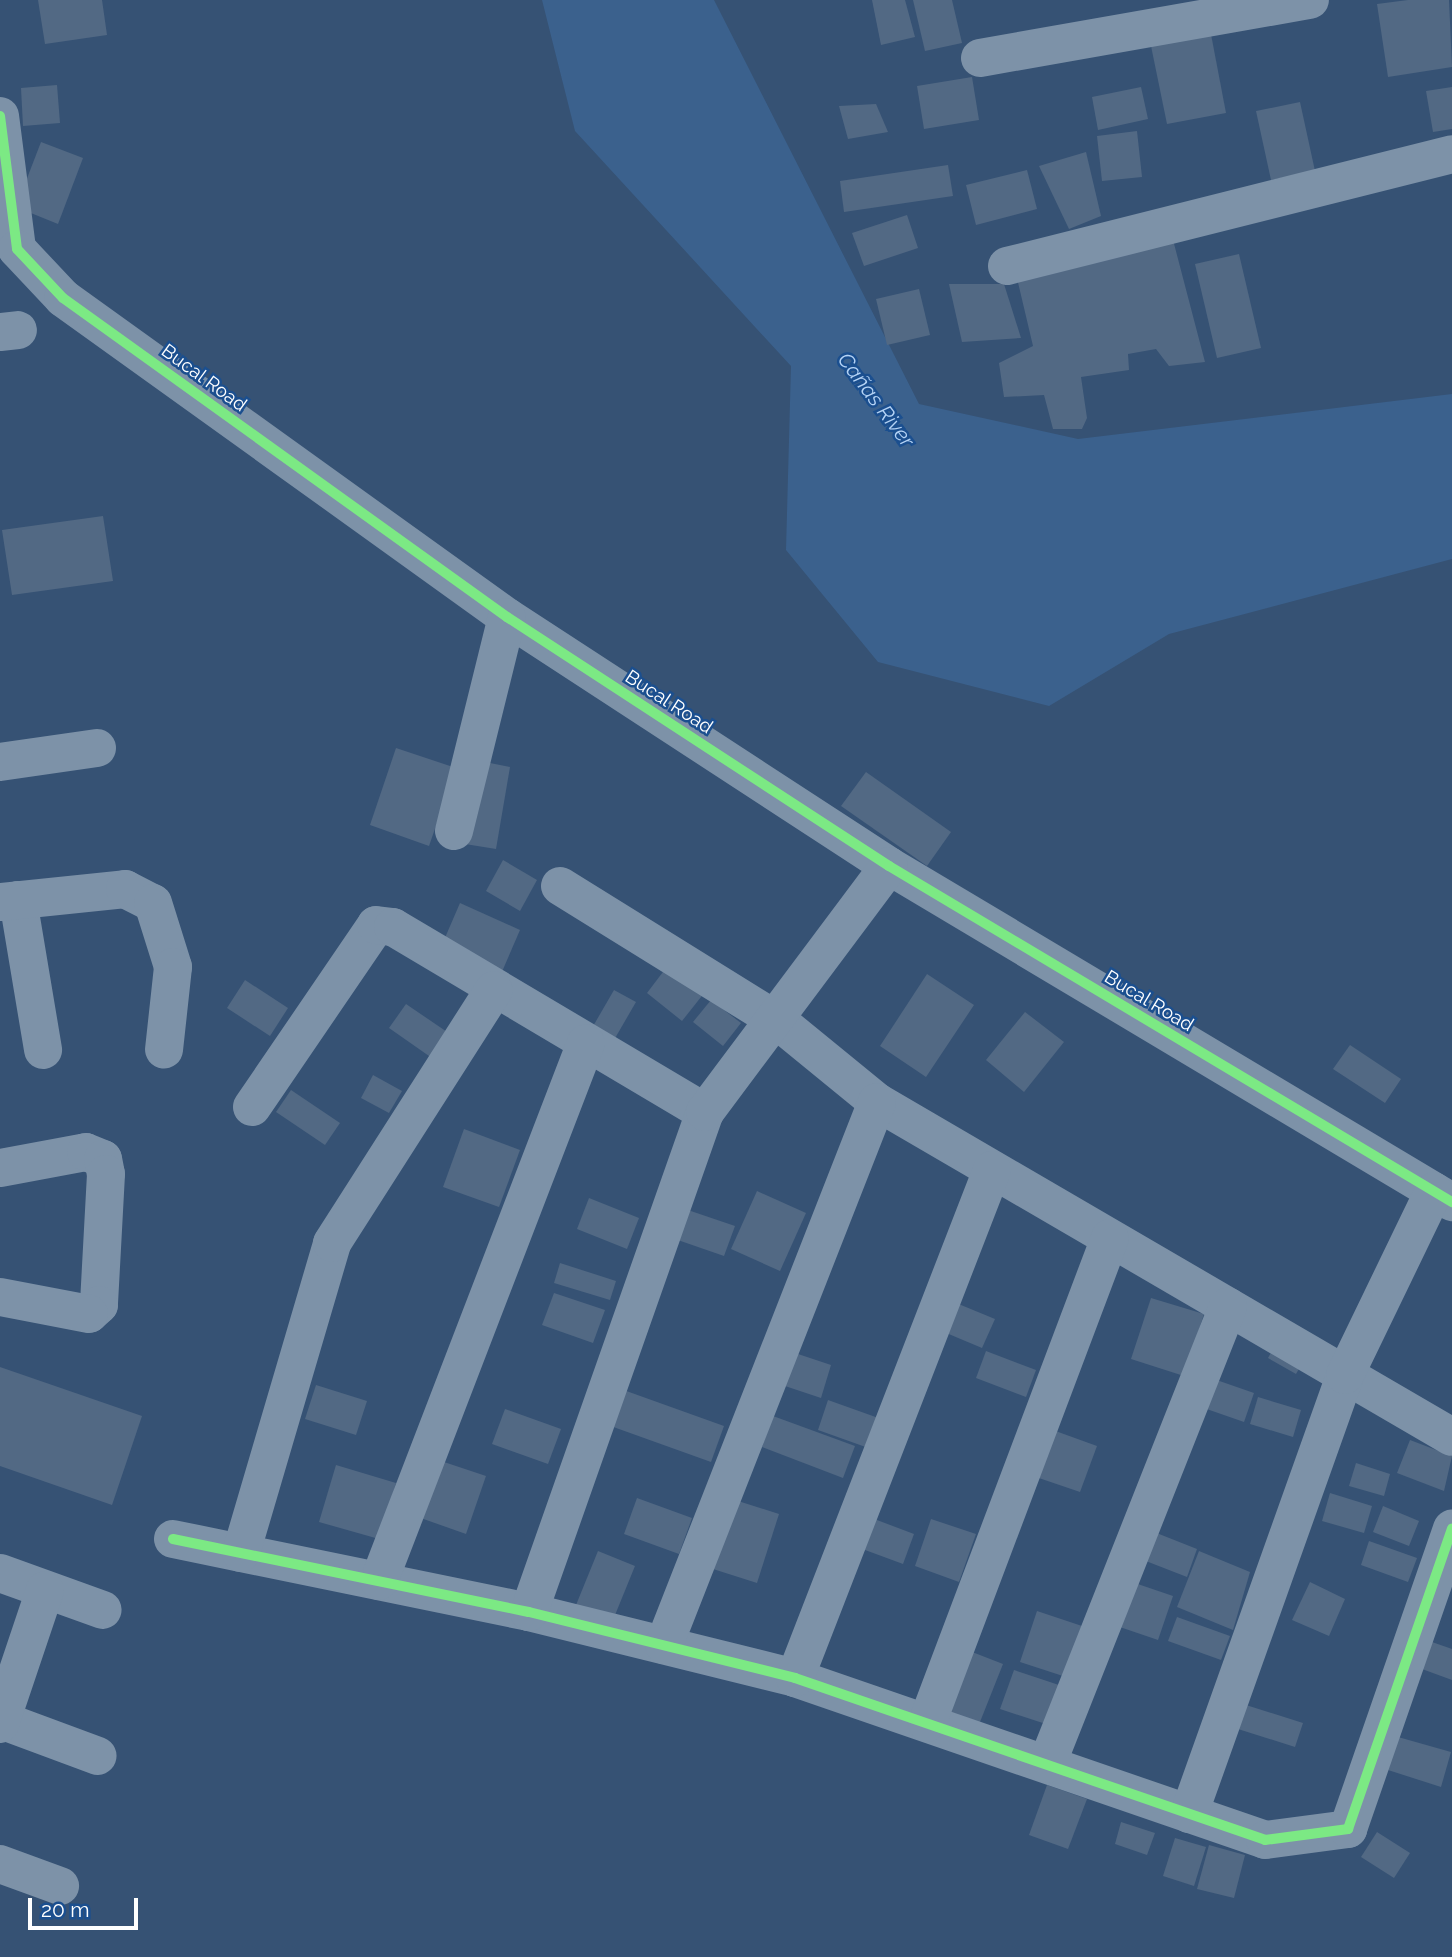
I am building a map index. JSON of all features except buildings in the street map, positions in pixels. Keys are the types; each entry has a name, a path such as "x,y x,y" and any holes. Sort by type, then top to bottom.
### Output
{"street":[{"path":"980,58 1310,0"},
{"name":"Bucal Road","path":"1,136 3,195 17,249 63,298 507,617 889,866 1443,1197"},
{"path":"1007,266 1452,154"},
{"path":"454,831 507,617"},
{"path":"0,762 97,748"},
{"path":"529,1612 705,1112 778,1021 889,866"},
{"path":"560,886 778,1021 877,1102 1452,1437"},
{"path":"44,1050 9,901 125,889 153,903 173,967 164,1050"},
{"path":"252,1107 376,925 393,927 494,990 705,1112"},
{"path":"241,1553 332,1243 494,990"},
{"path":"379,1581 586,1044"},
{"path":"663,1645 877,1102"},
{"path":"0,1168 86,1152 103,1159 106,1174 99,1305 89,1314 0,1297"},
{"path":"795,1678 992,1170"},
{"path":"1189,1814 1345,1375 1443,1197"},
{"path":"927,1723 1110,1238"},
{"path":"1047,1765 1228,1306"},
{"path":"173,1539 529,1612 795,1678 1265,1840 1348,1829 1452,1528"},
{"path":"0,1573 103,1610"},
{"path":"46,1590 1,1722 99,1756"},
{"path":"0,1864 60,1886"}],"water":[{"name":"Cañas River","path":"542,0 714,0 919,404 1078,439 1452,394 1452,559 1169,634 1049,706 878,662 786,550 791,366 575,131"}],"cycle path":[{"path":"0,116 17,249 63,298 507,617 889,866 1452,1202"},
{"path":"173,1539 529,1612 795,1678 1265,1840 1348,1829 1452,1528"}]}
